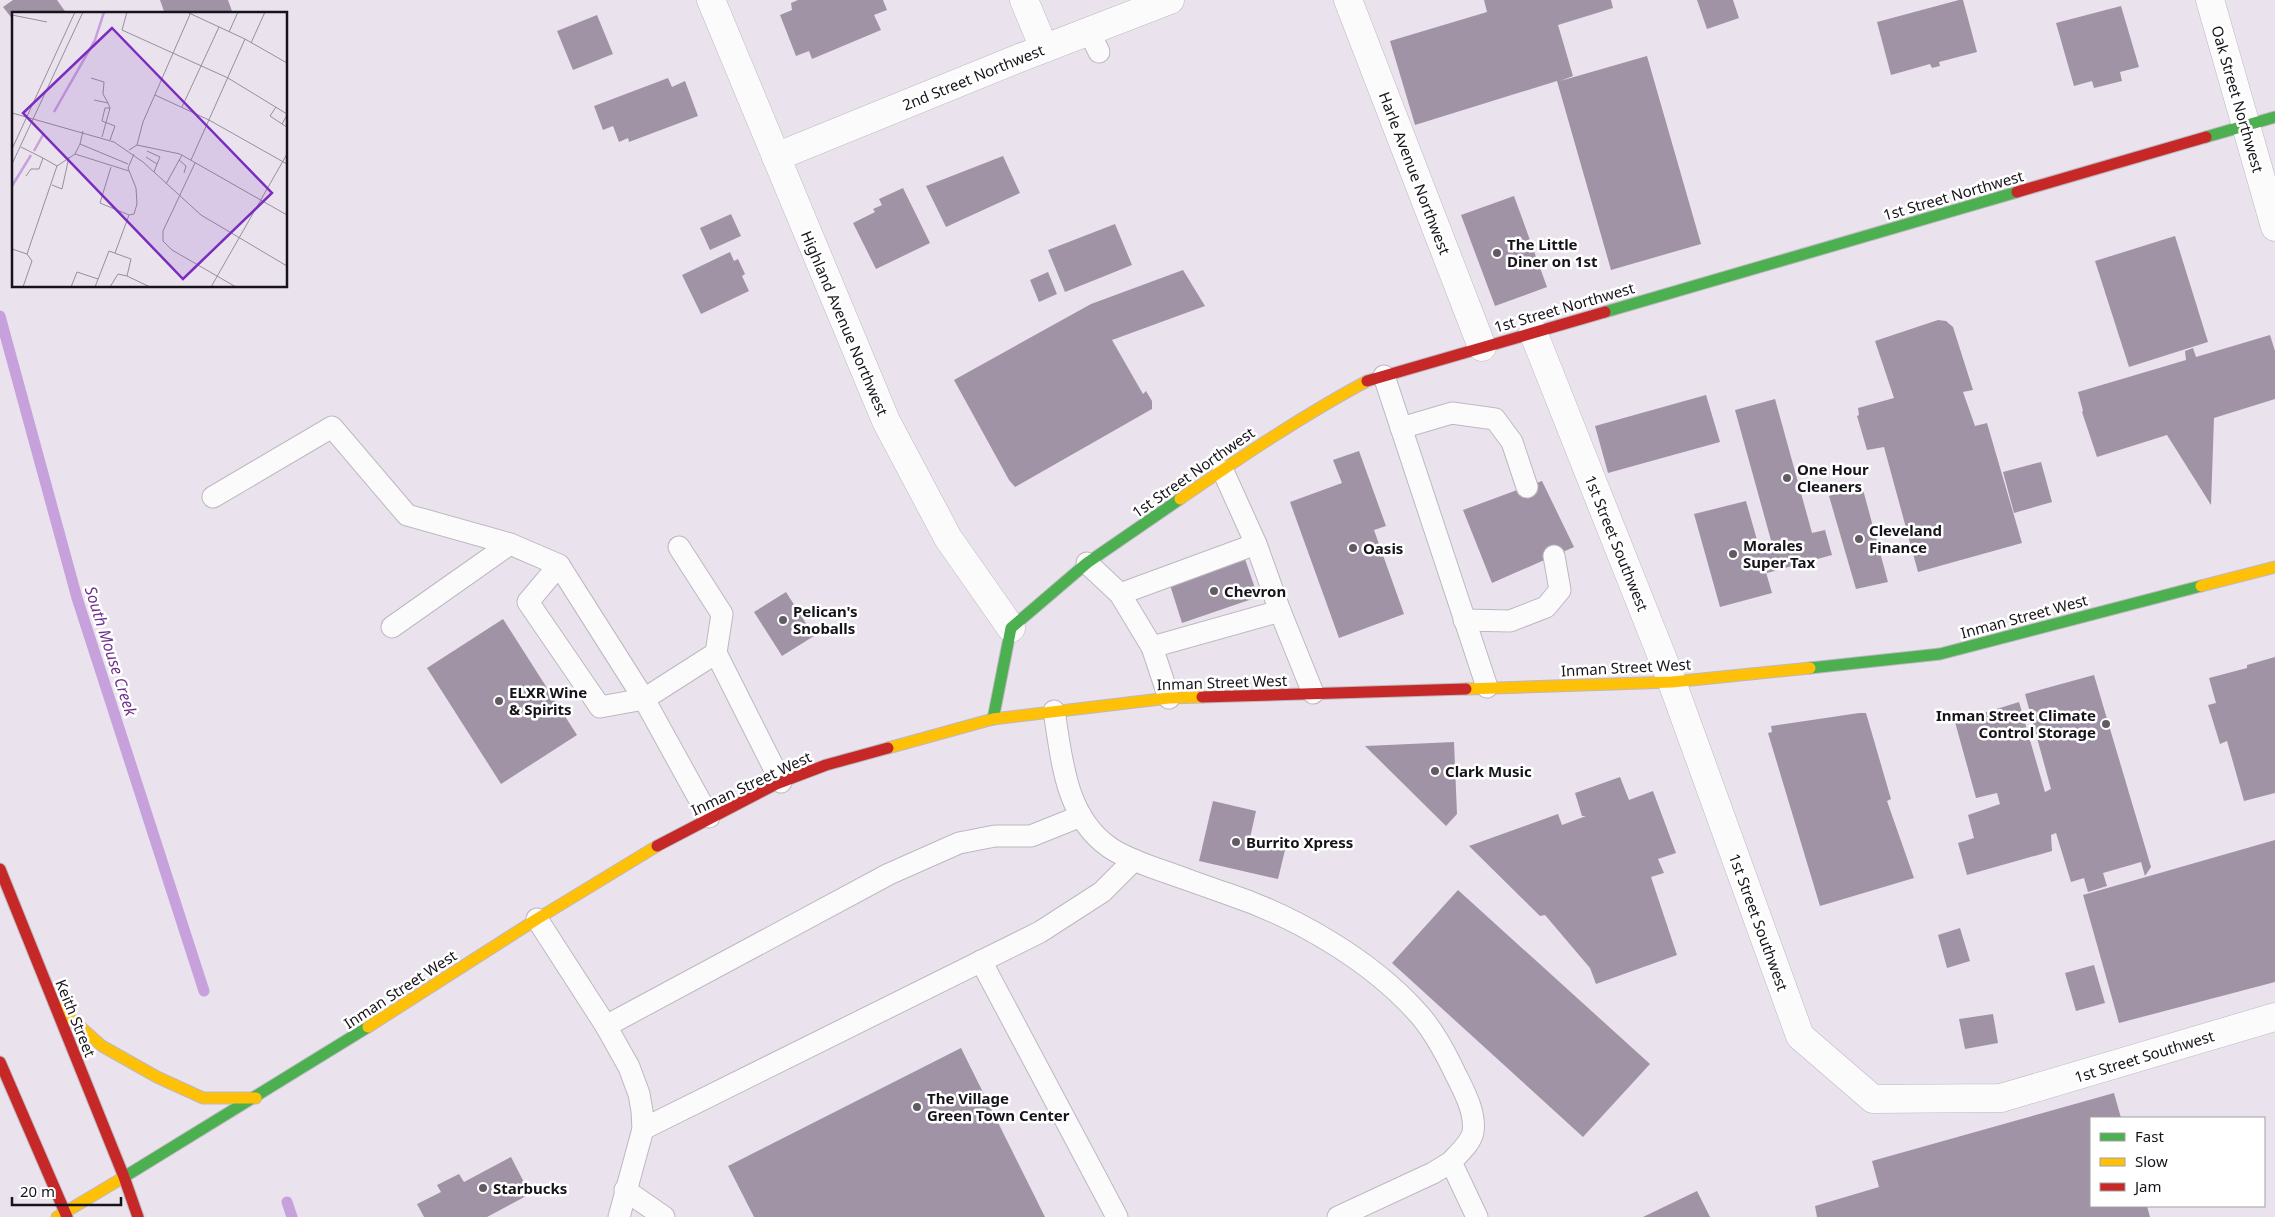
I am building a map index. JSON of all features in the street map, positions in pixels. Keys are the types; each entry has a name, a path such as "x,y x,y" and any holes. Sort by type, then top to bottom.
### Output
{"main road":[{"name":"1st Street Northwest","path":"1011,628 1087,563 1264,441 1315,409 1367,381 2275,117"},
{"name":"Inman Street West","path":"63,1215 256,1098 537,919 672,836 781,782 826,765 992,719 1169,698 1672,682 1940,654 2275,567"},
{"path":"992,719 1011,628"},
{"name":"Keith Street","path":"0,869 124,1177 138,1217"},
{"path":"54,1004 102,1046 157,1077 203,1098 256,1098"},
{"path":"0,1062 63,1215"}],"street":[{"name":"Highland Avenue Northwest","path":"711,0 886,421 948,538 1011,628"},
{"path":"1024,0 1044,48"},
{"name":"2nd Street Northwest","path":"776,157 1044,48 1094,42 1170,0"},
{"name":"Harle Avenue Northwest","path":"1348,0 1482,347"},
{"name":"Oak Street Northwest","path":"2210,0 2275,227"},
{"name":"1st Street Southwest","path":"1533,332 1672,682 1800,1036 1873,1099 2000,1098 2275,1017"}],"lane":[{"path":"1384,376 1486,687"},
{"path":"1401,428 1452,413 1495,419 1512,442 1526,487"},
{"path":"213,497 332,427 407,515 510,544 559,565 644,699 710,817"},
{"path":"1223,471 1256,544 1312,693"},
{"path":"392,626 510,544"},
{"path":"1120,594 1256,544"},
{"path":"679,547 722,614 716,653 781,782"},
{"path":"1464,620 1510,621 1546,607 1560,590 1554,556"},
{"path":"1087,563 1120,594 1152,647 1169,698"},
{"path":"559,565 528,602 600,707 644,699 716,653"},
{"path":"1152,647 1280,611"},
{"path":"1054,711 1064,776 1075,808 1086,825 1108,847 1134,860 1255,903 1302,926 1341,949 1406,1001 1417,1012 1441,1046 1464,1092 1470,1111 1473,1133 1465,1147 1451,1162 1433,1173 1338,1217"},
{"path":"606,1026 890,874 959,843 995,836 1031,836 1080,816"},
{"path":"643,1129 1040,932 1102,892 1134,860"},
{"path":"537,919 606,1026 634,1079 642,1111 643,1129 619,1217"},
{"path":"981,961 1117,1217"},
{"path":"1451,1162 1477,1217"},
{"path":"625,1190 664,1217"}],"building":[{"path":"13,0 57,0 66,12 12,12 12,18 3,7"},
{"path":"160,0 228,0 232,12 164,12"},
{"path":"798,0 883,0 887,10 874,15 881,30 812,59 809,51 796,56 780,15 792,10 791,3"},
{"path":"1484,0 1611,0 1613,8 1558,25 1573,76 1560,81 1647,56 1701,244 1611,270 1557,81 1415,125 1390,41 1487,12"},
{"path":"1697,0 1733,0 1739,18 1707,29"},
{"path":"1963,0 1977,52 1939,62 1940,66 1932,68 1930,64 1891,75 1877,22"},
{"path":"2121,6 2139,67 2120,72 2122,81 2094,88 2092,81 2074,86 2056,23"},
{"path":"597,15 613,54 573,70 557,31"},
{"path":"668,78 672,87 685,81 698,116 629,142 628,138 619,142 613,126 603,130 594,106"},
{"path":"1003,156 1020,193 946,227 926,186"},
{"path":"903,188 930,243 876,269 853,223 875,212 873,209 882,205 879,199"},
{"path":"1514,196 1547,287 1495,306 1461,215"},
{"path":"731,214 741,236 710,250 700,228"},
{"path":"1115,224 1132,265 1065,292 1048,250"},
{"path":"2175,236 2208,342 2129,367 2095,261"},
{"path":"730,252 734,261 738,259 745,274 742,276 749,291 701,314 682,275"},
{"path":"1183,270 1205,306 1112,340 1143,394 1146,391 1152,401 1152,409 1015,487 1009,480 954,380 1091,304"},
{"path":"1048,272 1057,294 1039,302 1030,280"},
{"path":"1938,320 1946,321 1953,327 1973,390 1963,392 1975,426 1987,423 2022,543 1918,572 1884,447 1867,450 1857,416 1859,415 1858,408 1894,398 1875,341"},
{"path":"2270,335 2275,351 2275,399 2214,418 2211,505 2167,435 2097,457 2082,412 2078,392 2186,360 2185,351 2193,348 2196,357"},
{"path":"1706,395 1720,442 1608,473 1595,426"},
{"path":"1775,399 1812,533 1825,530 1832,555 1767,573 1763,562 1772,593 1720,607 1694,514 1746,501 1759,547 1772,544 1735,410"},
{"path":"1359,451 1386,526 1374,530 1404,614 1339,638 1290,502 1342,483 1333,460"},
{"path":"2041,462 2052,502 2014,513 2003,472"},
{"path":"1542,481 1574,547 1492,583 1463,510"},
{"name":"Cleveland Finance","path":"1862,486 1888,582 1856,589 1829,496"},
{"name":"Chevron","path":"1245,559 1258,597 1182,623 1170,585"},
{"path":"786,592 814,636 782,656 754,612"},
{"path":"503,619 577,735 501,784 427,668"},
{"path":"2275,657 2275,793 2244,801 2227,741 2220,744 2208,705 2216,703 2209,678 2247,668 2247,665"},
{"path":"2094,675 2151,867 2145,876 2141,862 2103,873 2107,886 2088,892 2084,878 2071,882 2056,833 2051,835 2052,851 1967,875 1958,843 1974,838 1968,815 2000,804 1997,793 1976,798 1955,722 2019,702 2045,792 2051,789 2025,694"},
{"path":"1866,713 1891,799 1887,801 1914,878 1820,906 1768,733 1772,732 1771,726"},
{"path":"1454,742 1457,814 1446,826 1365,746"},
{"path":"1620,777 1629,800 1653,791 1676,853 1658,859 1664,873 1651,877 1677,955 1596,984 1590,968 1545,915 1540,916 1469,846 1558,814 1562,825 1586,816 1582,816 1575,793"},
{"name":"Burrito Xpress","path":"1213,801 1256,811 1250,838 1286,846 1278,879 1199,861"},
{"path":"2275,840 2275,982 2119,1023 2083,895"},
{"path":"1458,890 1650,1064 1583,1137 1392,963"},
{"path":"1960,928 1970,961 1947,968 1938,935"},
{"path":"2094,965 2105,1003 2076,1011 2065,973"},
{"path":"1993,1014 1998,1043 1965,1049 1959,1019"},
{"name":"The Village Green Town Center","path":"961,1048 1045,1217 754,1217 728,1166"},
{"path":"2114,1093 2121,1117 2090,1117 2090,1207 2147,1207 2150,1217 1817,1217 1815,1206 1879,1187 1872,1161"},
{"name":"Starbucks","path":"511,1157 530,1194 487,1217 424,1217 417,1204 441,1192 437,1185 459,1174 464,1182"},
{"path":"1697,1191 1710,1217 1643,1217"}],"waterway":[{"name":"South Mouse Creek","path":"0,316 77,598 204,991"},
{"name":"South Mouse Creek","path":"287,1202 292,1217"}],"traffic: fast":[{"path":"2206,137 2275,117"},
{"path":"1605,312 2017,192"},
{"path":"993,719 1011,628 1087,563 1180,499"},
{"path":"1810,668 1940,654 2201,586"},
{"path":"124,1177 368,1027"}],"traffic: slow":[{"path":"1180,499 1272,437 1367,381"},
{"path":"2201,586 2275,567"},
{"path":"1466,689 1672,682 1810,668"},
{"path":"888,748 993,719 1169,698 1202,697"},
{"path":"368,1027 537,919 657,846"},
{"path":"59,1008 102,1046 157,1077 203,1098 256,1098"},
{"path":"57,1217 124,1177"}],"traffic: jam":[{"path":"2017,192 2206,137"},
{"path":"1367,381 1605,312"},
{"path":"1202,697 1466,689"},
{"path":"657,846 776,784 826,765 888,748"},
{"path":"0,869 124,1177 138,1217"},
{"path":"0,1062 67,1217"}],"place":[{"name":"The Little Diner on 1st","path":"1497,253"},
{"name":"One Hour Cleaners","path":"1787,478"},
{"name":"Cleveland Finance","path":"1859,539"},
{"name":"Oasis","path":"1353,548"},
{"name":"Morales Super Tax","path":"1733,554"},
{"name":"Chevron","path":"1214,591"},
{"name":"Pelican's Snoballs","path":"783,620"},
{"name":"ELXR Wine & Spirits","path":"499,701"},
{"name":"Inman Street Climate Control Storage","path":"2106,724"},
{"name":"Clark Music","path":"1435,771"},
{"name":"Burrito Xpress","path":"1236,842"},
{"name":"The Village Green Town Center","path":"917,1107"},
{"name":"Starbucks","path":"483,1188"}]}
